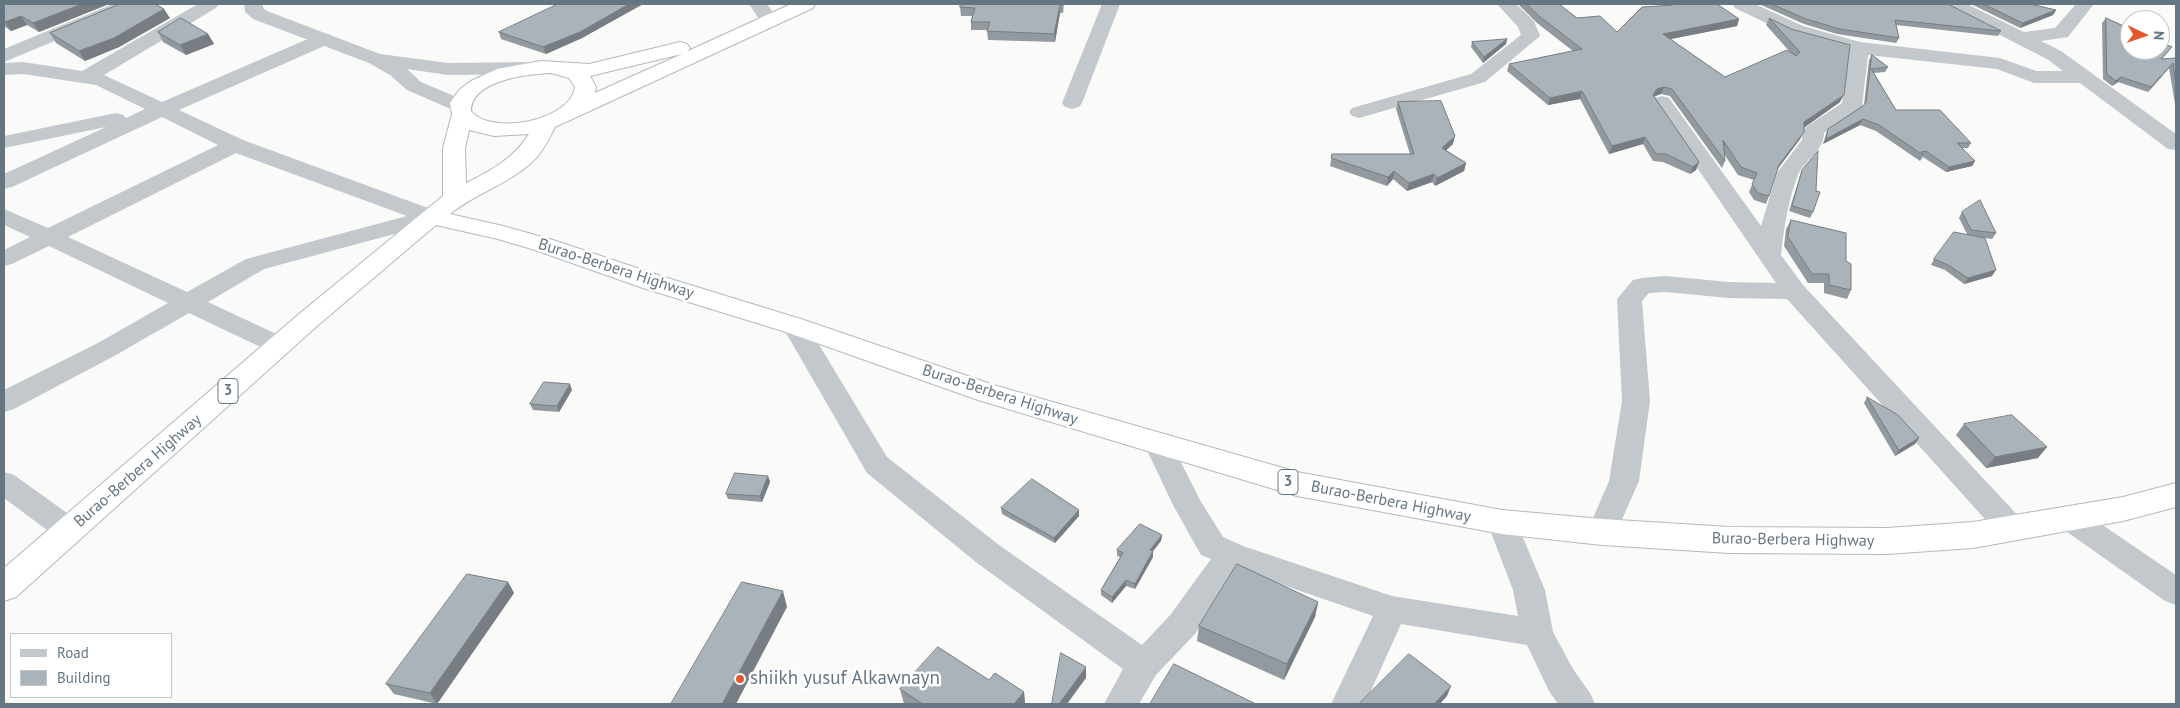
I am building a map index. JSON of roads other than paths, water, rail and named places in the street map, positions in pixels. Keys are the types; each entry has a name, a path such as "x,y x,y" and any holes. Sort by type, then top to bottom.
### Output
{"highway":[{"path":"460,112 470,124 485,129 526,128 556,118 806,4"},
{"path":"455,198 454,148 460,112 465,96 484,82 512,71 541,68 589,70 735,36"},
{"name":"Burao-Berbera Highway","path":"4,587 430,217 455,198 500,175 528,152 556,118 578,104 585,94 585,84 579,76 567,70 541,68"},
{"name":"Burao-Berbera Highway","path":"430,217 503,232 652,282 795,326 988,393 1297,484 1502,522 1602,532 1729,540 1887,541 1974,535 2012,529 2123,509 2176,495"}],"street":[{"path":"4,56 128,4"},
{"path":"85,78 210,4"},
{"path":"253,4 255,12 260,15 376,59 397,71 414,86 460,112"},
{"path":"758,4 770,21"},
{"path":"1072,102 1111,4"},
{"path":"1358,112 1478,78 1531,36 1527,25 1506,4"},
{"path":"1741,4 1796,30 1859,48 2000,64 2034,77 2082,77"},
{"path":"1953,4 2054,55 2176,144"},
{"path":"2022,38 2061,33 2085,4"},
{"path":"4,182 161,110 324,39"},
{"path":"1769,255 1772,227 1788,173 1813,142 1813,131 1852,106 1859,48"},
{"path":"376,59 448,69 541,68"},
{"path":"4,69 23,68 101,80 235,145 430,217"},
{"path":"1662,102 1794,291 2012,529"},
{"path":"4,142 161,110"},
{"path":"4,259 235,145"},
{"path":"4,216 280,346"},
{"path":"4,402 107,349 255,264 430,217"},
{"path":"1602,532 1624,481 1636,401 1629,299 1642,286 1666,284 1728,290 1794,291"},
{"path":"795,326 877,465 988,554 1144,665"},
{"path":"1158,444 1188,505 1212,546 1232,555 1392,609 1537,632"},
{"path":"9,494 70,530"},
{"path":"2071,519 2176,592"},
{"path":"1502,522 1529,590 1537,632 1561,680 1578,704"},
{"path":"1121,704 1144,665 1183,624 1232,555"},
{"path":"1348,704 1392,609"}],"place":[{"name":"shiikh yusuf Alkawnayn","path":"740,679"}]}
